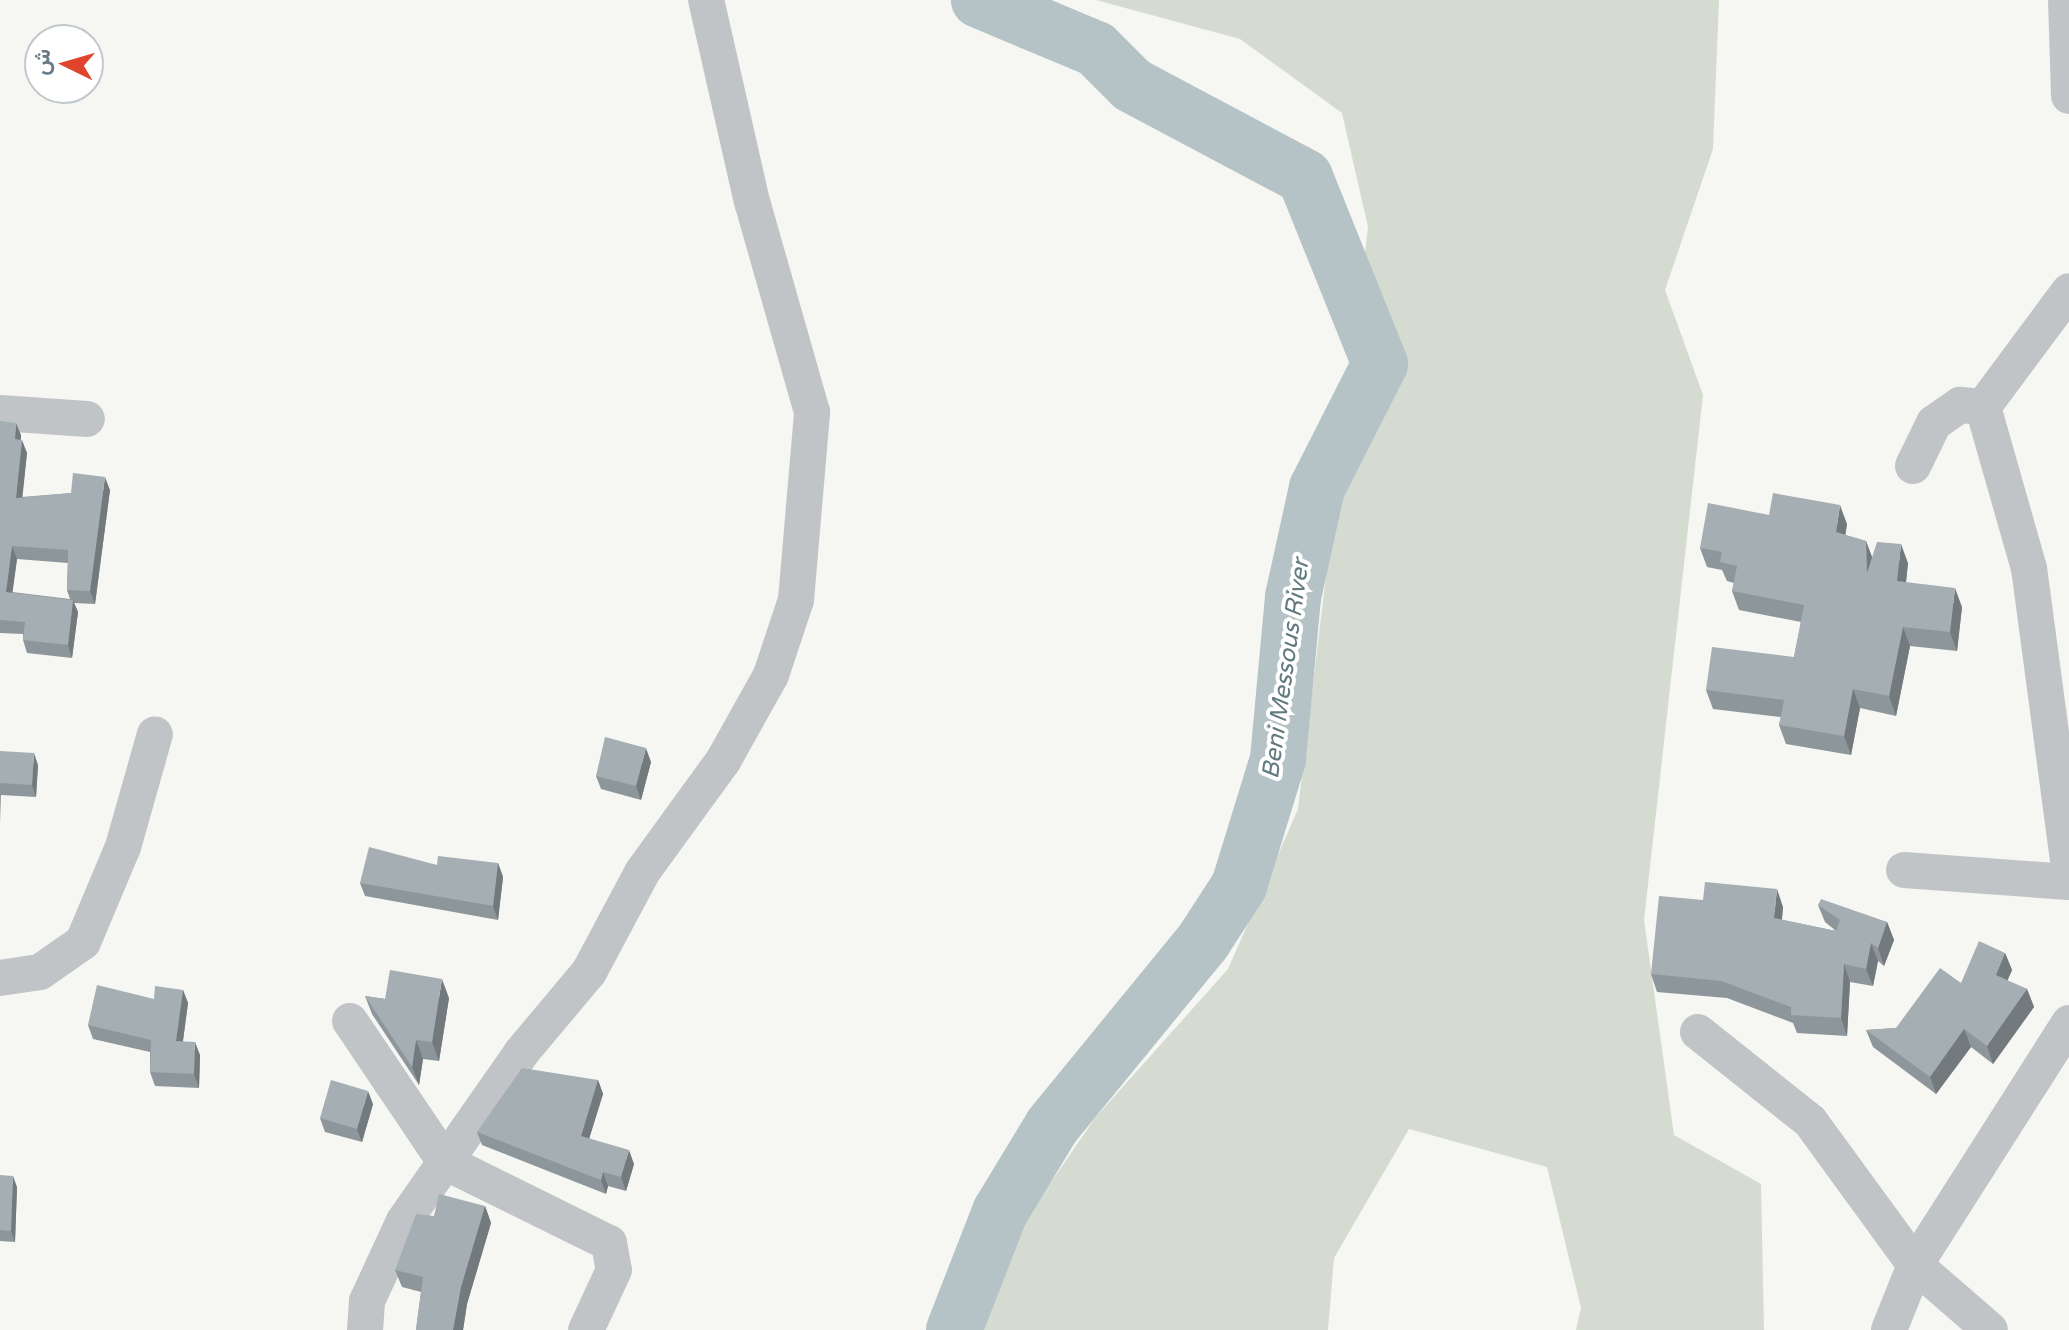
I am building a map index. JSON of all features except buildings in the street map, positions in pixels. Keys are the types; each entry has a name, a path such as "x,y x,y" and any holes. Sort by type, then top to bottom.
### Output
{"street":[{"path":"365,1330 367,1301 404,1221 521,1053 589,972 643,871 723,761 771,675 796,600 812,412 752,202 706,0"},
{"path":"2066,0 2069,96"},
{"path":"1983,407 2069,291"},
{"path":"1913,466 1934,423 1960,405 1983,407"},
{"path":"1983,407 2029,568 2069,868"},
{"path":"0,413 87,419"},
{"path":"0,978 40,972 83,942 123,847 155,734"},
{"path":"1904,870 2069,882"},
{"path":"350,1021 445,1162 609,1243 614,1270 586,1330"},
{"path":"1889,1330 1915,1265 2069,1023"},
{"path":"1698,1032 1810,1121 1915,1265 1990,1330"}],"shaded area":[{"path":"1096,0 1719,0 1713,149 1665,290 1703,395 1644,920 1674,1135 1761,1184 1764,1330 1576,1330 1581,1308 1547,1167 1409,1129 1334,1258 1328,1330 983,1330 1027,1217 1095,1118 1228,969 1298,809 1368,227 1342,113 1240,39"}],"waterway":[{"name":"Beni Messous River","path":"954,1330 1000,1212 1052,1126 1204,940 1239,886 1278,759 1293,597 1317,488 1380,364 1305,177 1132,85 1096,49 979,0"}]}
